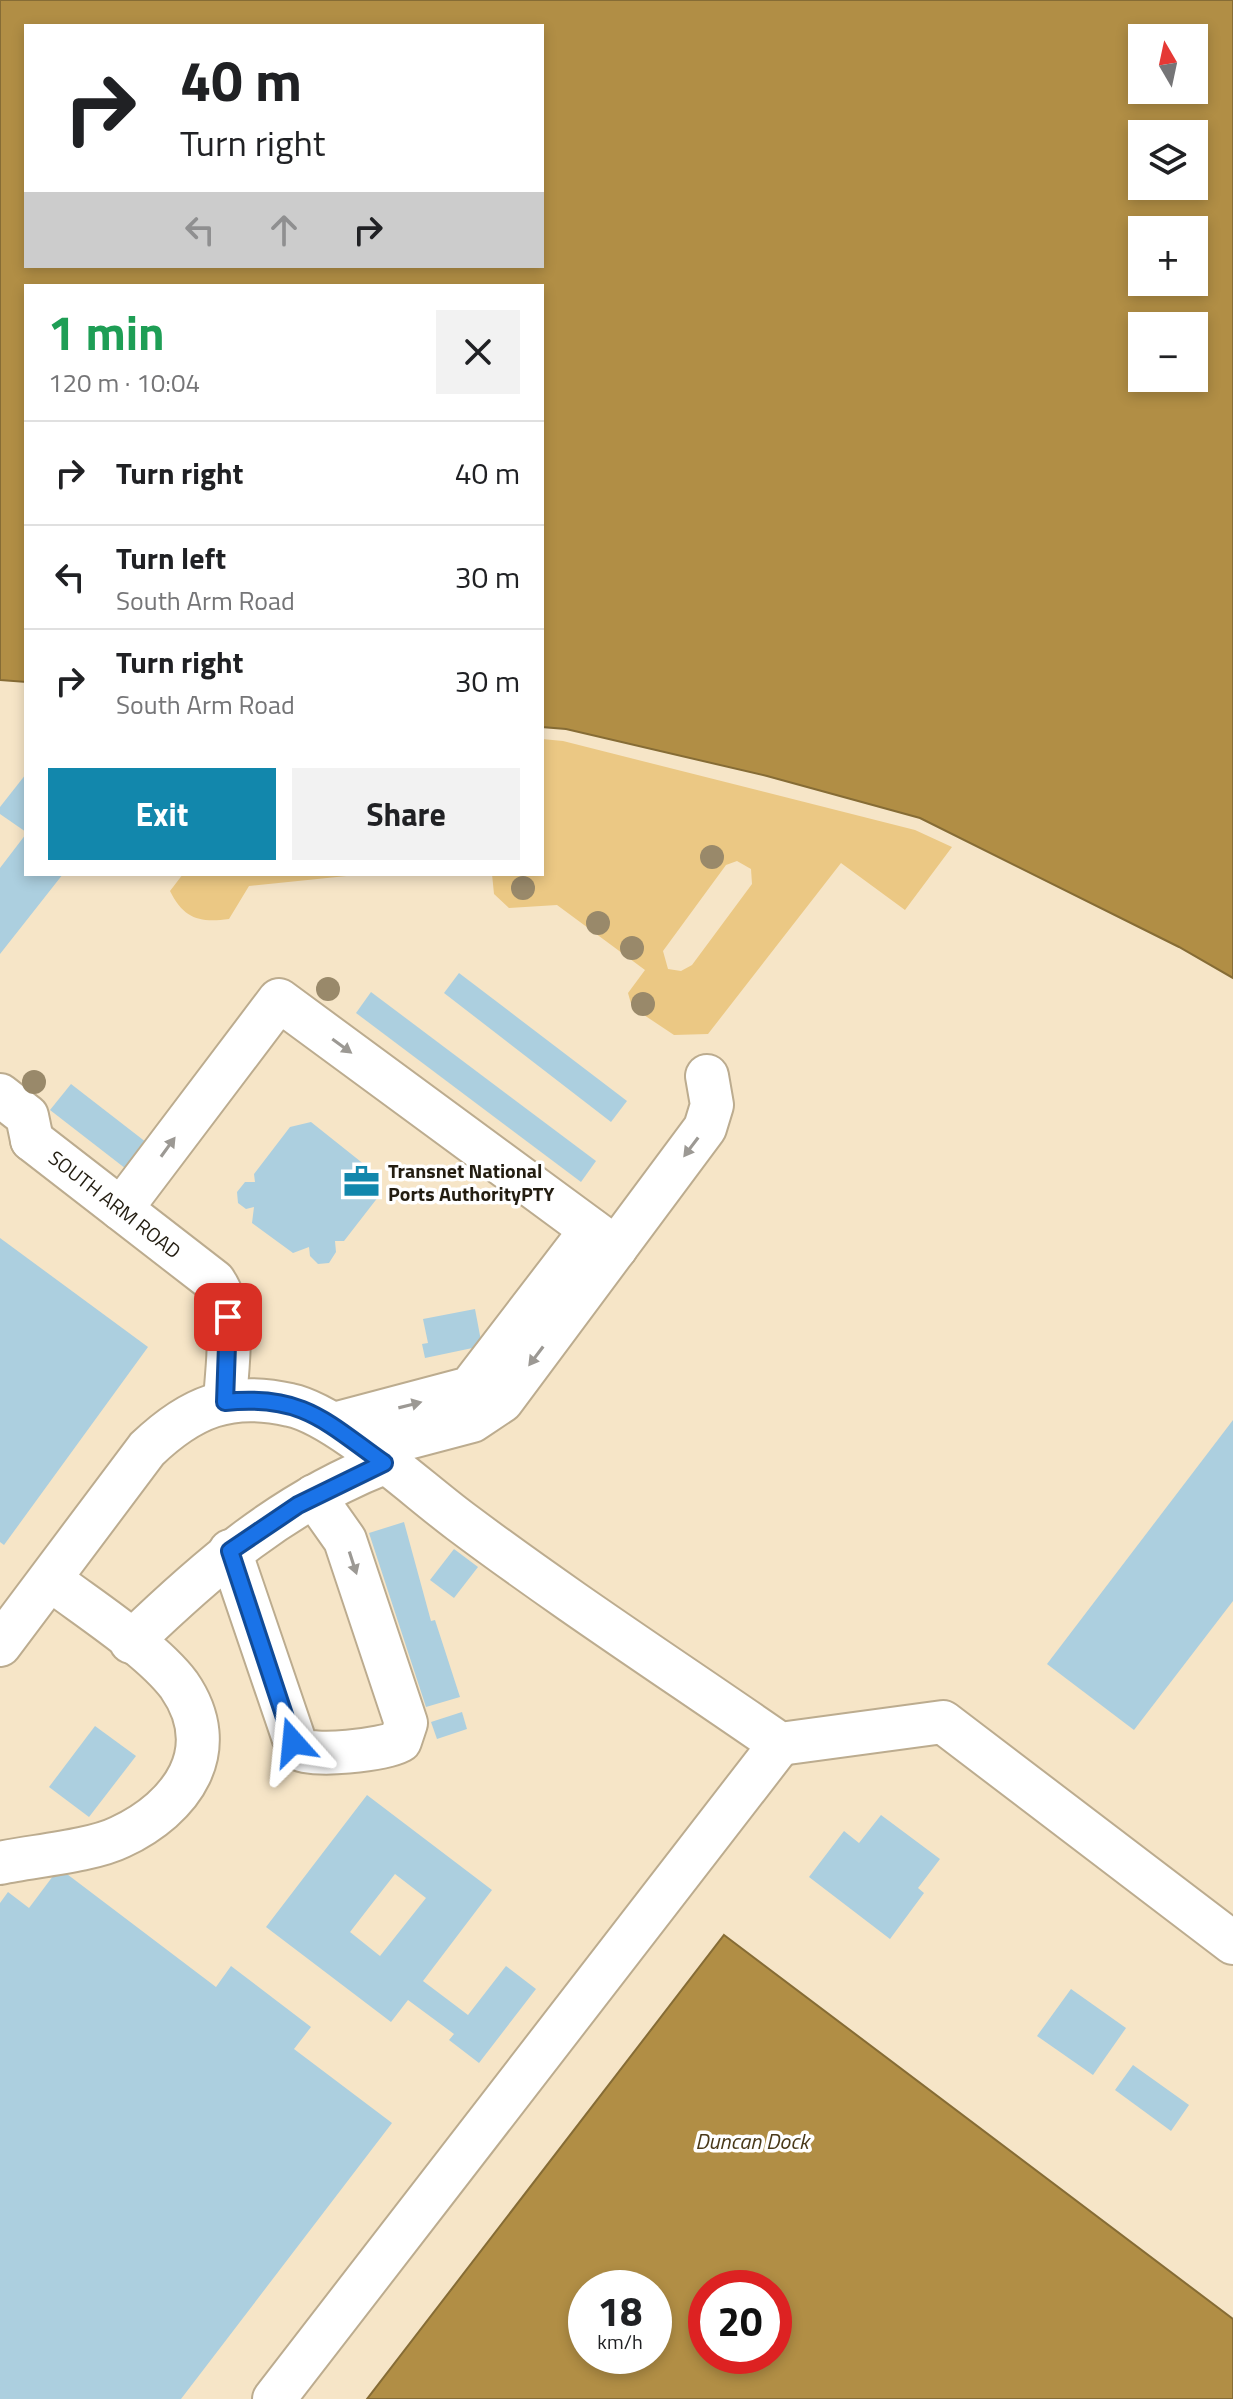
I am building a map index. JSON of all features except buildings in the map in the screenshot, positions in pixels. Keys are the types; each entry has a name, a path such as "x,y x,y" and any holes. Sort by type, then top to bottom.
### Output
{"street":[{"path":"121,1209 279,1000 604,1239"},
{"path":"131,1642 230,1551 314,1496 361,1445 470,1388 705,1128 712,1105 707,1076"},
{"path":"0,1095 27,1116 16,1143"},
{"name":"SOUTH ARM ROAD","path":"16,1143 121,1209 204,1272 221,1292 228,1317 225,1402"},
{"path":"0,1645 147,1449 182,1418 225,1402 248,1400 294,1405 361,1445 462,1523 780,1744 943,1722 1233,1943"},
{"path":"230,1551 297,1748 317,1754 386,1746 400,1741 405,1734 406,1723 345,1540 314,1496"},
{"path":"0,1863 118,1839 173,1803 183,1790 197,1752 194,1715 178,1684 131,1642 51,1580"},
{"path":"274,2399 780,1744"}],"shaded area":[{"path":"544,739 563,741 915,830 952,847 905,910 841,863 708,1034 674,1035 632,1007 628,993 645,970 557,905 509,908 494,894 492,876 544,876","holes":["737,861 751,869 752,884 692,965 681,971 668,969 663,951 726,865"]},
{"path":"181,876 346,876 249,886 229,919 194,917 181,908 170,891"}],"water":[{"path":"0,0 1233,0 1233,978 1179,947 920,818 767,776 566,729 544,727 544,284 24,284 24,682 0,680"},
{"name":"Duncan Dock","path":"724,1935 1233,2319 1233,2399 367,2399"}],"place":[{"name":"Transnet National Ports AuthorityPTY","path":"362,1182"}],"route":[{"path":"228,1317 225,1402 248,1400 294,1405 334,1424 384,1463 298,1505 230,1551 293,1742"}]}
